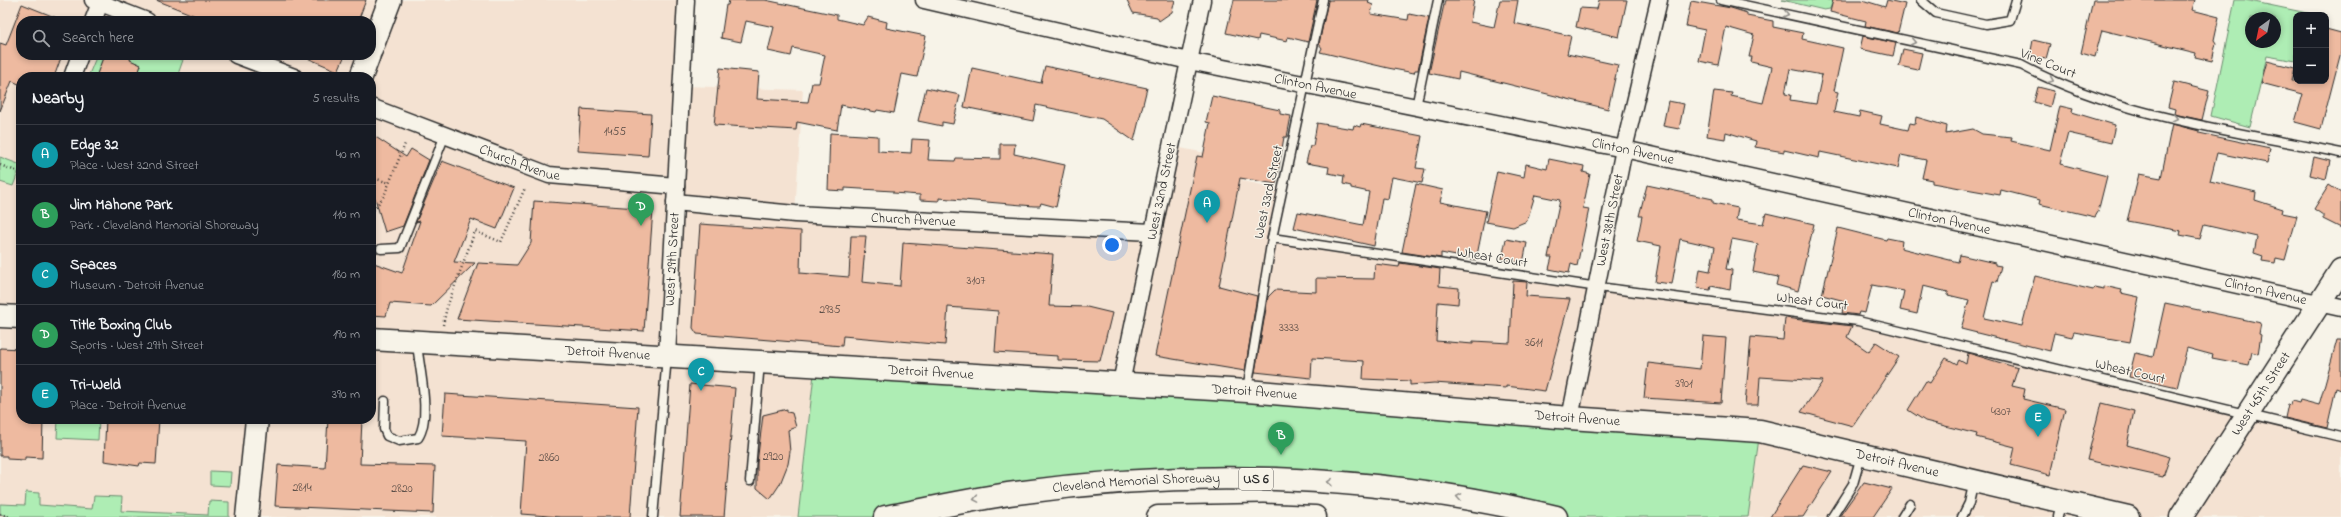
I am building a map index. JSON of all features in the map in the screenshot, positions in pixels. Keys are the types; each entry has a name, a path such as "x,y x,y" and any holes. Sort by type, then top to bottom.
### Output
{"main road":[{"path":"376,37 390,0"},
{"path":"363,72 367,60"},
{"name":"West 45th Street","path":"2181,517 2248,414 2331,305 2341,270"},
{"path":"0,316 16,317"},
{"name":"Detroit Avenue","path":"376,339 1247,391 1570,418 1771,432 1974,480 2074,510 2128,517"},
{"path":"248,517 257,424"},
{"name":"Cleveland Memorial Shoreway","path":"885,517 916,513 1039,490 1169,480 1288,479 1378,486 1436,493 1556,517"},
{"path":"1158,517 1263,515 1315,517"}],"street":[{"name":"West 29th Street","path":"667,356 686,0"},
{"name":"Clinton Avenue","path":"924,0 1189,61 1624,149 2331,305"},
{"name":"West 32nd Street","path":"1121,383 1202,0"},
{"name":"West 38th Street","path":"1570,418 1598,287 1624,149 1660,0"},
{"path":"94,16 96,2 134,16"},
{"path":"74,72 78,60"},
{"path":"249,60 281,72"},
{"name":"Church Avenue","path":"376,108 549,175 676,186"},
{"name":"Church Avenue","path":"675,202 803,214 1152,232"}],"lane":[{"name":"West 33rd Street","path":"1247,391 1272,238 1323,0"},
{"path":"1416,107 1438,0"},
{"name":"Vine Court","path":"1721,0 2021,65 2050,80 2138,111 2341,153"},
{"path":"1921,0 1936,13 1986,24 2010,20 2016,0"},
{"path":"381,249 400,248 445,135"},
{"name":"Wheat Court","path":"1272,238 1598,287 1858,321 2341,437"},
{"path":"385,401 384,429 387,436 399,441 418,438 422,433 424,419 417,342"},
{"name":"West 29th Street","path":"653,517 667,356"},
{"path":"750,481 760,361"},
{"path":"1832,517 1853,484 1862,453"},
{"path":"1962,517 1969,503 1974,480"},
{"path":"1902,517 1910,504"}],"path":[{"path":"376,206 384,196 405,144"},
{"path":"0,165 16,171"},
{"path":"376,179 389,183"},
{"path":"443,325 446,307 476,231 501,242 525,188"},
{"path":"0,514 10,517"}],"shaded area":[{"path":"0,0 686,0 685,86 803,90 795,213 1151,232 1170,146 1247,161 1243,181 1282,189 1272,237 1858,321 2341,437 2341,517 1748,517 1760,431 815,365 798,517 0,517"}],"green space":[{"path":"1782,0 1833,0 1830,9 1824,10"},
{"path":"2235,0 2245,0 2302,12 2293,12 2293,60 2267,56 2250,127 2211,116"},
{"path":"95,60 102,60 98,72 90,72"},
{"path":"130,60 183,60 179,72 139,72 141,65"},
{"path":"0,157 16,163 16,178 13,186 0,182"},
{"path":"815,365 1760,431 1748,517 1556,517 1497,504 1199,479 885,517 798,517"},
{"path":"58,424 99,424 98,440 57,438"},
{"path":"210,471 231,472 230,486 210,485"},
{"path":"26,492 39,493 39,505 92,509 94,496 122,497 121,511 208,515 209,501 229,502 229,517 10,517 0,514 0,504 25,505"}],"building":[{"path":"156,0 366,0 360,16 196,16"},
{"path":"729,0 765,0 837,15 837,19 863,25 868,17 887,22 886,28 926,36 917,77 902,74 894,113 877,110 876,112 841,105 837,130 797,122 796,130 714,125 720,68 759,72 757,99 808,102 812,83 819,83 825,55 793,48 791,56 768,51 774,27 746,21 741,42 721,38 726,5 728,5"},
{"path":"1127,0 1175,0 1172,12 1159,21 1157,17 1133,13"},
{"path":"1234,0 1317,0 1308,42 1288,37 1287,41 1259,35 1258,40 1226,33"},
{"path":"1328,0 1369,0 1368,3 1373,5 1371,14 1408,20 1409,14 1429,18 1418,70 1415,70 1414,73 1320,52 1322,48 1319,44"},
{"path":"1445,0 1474,0 1470,22 1494,27 1500,0 1518,0 1514,23 1571,36 1567,54 1618,65 1608,109 1459,72 1458,79 1429,73"},
{"path":"1599,0 1627,0 1619,37 1576,27 1580,8 1597,9"},
{"path":"1833,0 1862,0 1885,7 1887,0 1905,4 1898,33 1865,26 1866,21 1830,12"},
{"path":"2093,0 2195,0 2192,10 2219,17 2214,40 2216,43 2212,61 2195,57 2196,53 2102,30 2095,57 2081,53"},
{"path":"1691,1 1731,8 1747,13 1747,16 1773,21 1773,27 1803,33 1802,39 1843,48 1834,91 1838,92 1834,112 1859,117 1860,111 1882,116 1880,124 1908,130 1910,123 1915,124 1916,117 1947,126 1946,134 1973,129 1982,134 2012,137 2011,141 2050,150 2060,106 2073,109 2072,112 2115,125 2111,143 2068,133 2060,164 2107,176 2098,212 2095,217 2039,204 2040,200 2001,190 2000,195 1932,183 1932,180 1922,178 1926,160 1901,155 1898,168 1820,152 1819,158 1784,150 1784,152 1755,147 1756,141 1726,132 1725,139 1707,136 1714,91 1732,93 1731,96 1763,103 1772,67 1751,62 1752,57 1749,57 1754,35 1726,27 1718,65 1699,61 1705,30 1686,26","holes":["1790,69 1822,75 1816,104 1790,100 1791,95 1785,94"]},
{"path":"22,4 52,16 17,16"},
{"path":"16,19 16,60 60,60 56,72 16,72 16,83 12,81 0,111 0,43 6,45"},
{"path":"2329,30 2341,33 2341,52 2321,129 2295,122 2303,94 2261,83 2267,61 2293,68 2293,84 2329,84"},
{"path":"1863,36 1896,43 1893,56 1860,49"},
{"path":"2033,40 2050,44 2046,59 2030,56"},
{"path":"1903,49 1922,53 1918,70 1899,66"},
{"path":"102,60 130,60 141,65 139,72 98,72"},
{"path":"312,60 343,60 338,71"},
{"path":"1045,66 1147,88 1134,141 1102,119 1036,105 1033,121 964,107 972,68 1041,83"},
{"path":"2174,82 2209,91 2202,120 2174,114 2175,109 2168,107"},
{"path":"2038,87 2054,91 2050,107 2034,102"},
{"path":"926,88 960,95 953,124 942,122 942,126 918,121"},
{"path":"1212,96 1280,110 1280,114 1291,116 1287,137 1284,137 1276,184 1240,178 1219,286 1257,296 1245,371 1155,356 1197,156 1203,157 1210,123 1206,122"},
{"path":"1668,101 1684,104 1679,129 1663,126"},
{"path":"581,109 651,114 648,156 578,151"},
{"path":"1317,123 1353,129 1354,125 1360,127 1361,124 1422,136 1416,168 1425,169 1422,183 1392,177 1388,199 1382,198 1374,246 1294,228 1298,212 1363,225 1369,192 1351,188 1351,186 1343,184 1344,176 1328,173 1329,167 1306,163 1310,146 1313,146"},
{"path":"2172,124 2199,131 2199,133 2270,148 2267,163 2217,153 2210,181 2256,192 2255,200 2283,209 2282,213 2297,216 2285,260 2276,258 2275,263 2262,261 2263,256 2254,253 2257,237 2204,225 2200,239 2180,235 2181,231 2127,221 2139,174 2161,178"},
{"path":"830,133 878,136 878,151 911,153 912,139 930,140 928,160 955,161 956,158 1000,159 1000,144 1015,144 1014,154 1065,165 1056,207 1041,203 1040,206 1034,206 939,198 939,201 920,200 920,195 893,193 893,191 845,188 845,191 828,190"},
{"path":"376,137 406,157 411,149 429,160 403,226 385,232 376,201"},
{"path":"2314,157 2330,161 2326,179 2310,175"},
{"path":"1549,159 1584,166 1583,172 1590,174 1583,208 1589,209 1577,266 1571,264 1569,273 1549,269 1552,257 1548,257 1560,200 1535,195 1527,221 1513,227 1486,222 1497,171 1524,177 1526,164 1547,169"},
{"path":"442,161 514,188 497,229 471,219 454,262 475,263 431,306 390,303 386,316 376,315 376,264 402,273 420,221 416,222"},
{"path":"1416,184 1443,190 1440,202 1486,211 1476,260 1441,253 1441,258 1402,252"},
{"path":"1647,185 1713,199 1713,203 1738,208 1736,220 1763,224 1766,213 1814,224 1798,291 1776,285 1778,277 1753,272 1758,244 1732,239 1726,269 1732,270 1730,290 1711,286 1710,290 1697,288 1700,269 1710,271 1715,247 1680,239 1672,284 1655,282 1661,246 1637,241 1642,216 1639,216"},
{"path":"2329,185 2341,193 2341,228 2323,219 2323,215 2314,209"},
{"path":"534,201 653,209 644,331 457,319 478,263 517,265 531,243"},
{"path":"700,224 801,231 800,273 849,277 851,236 866,236 862,282 900,286 903,243 1053,254 1049,306 1087,307 1112,313 1100,361 1058,360 1058,356 995,352 998,311 948,307 945,345 843,336 842,346 697,334 693,328"},
{"path":"1838,228 1886,240 1887,238 1902,241 1901,248 1958,262 1960,255 1995,263 1995,265 2001,266 1997,282 1993,281 1984,318 2022,326 2035,276 2093,290 2094,287 2104,289 2104,286 2122,290 2121,293 2139,297 2130,342 2074,332 2072,337 2054,333 2050,351 1961,329 1969,300 1948,295 1948,292 1923,286 1917,314 1900,310 1904,291 1872,285 1865,313 1859,312 1858,315 1842,313 1845,301 1822,295"},
{"path":"1506,239 1527,243 1523,263 1502,259"},
{"path":"1400,263 1440,269 1439,286 1459,288 1458,304 1438,302 1436,341 1473,344 1473,341 1510,343 1513,281 1527,282 1526,296 1570,299 1545,391 1506,386 1506,388 1434,383 1410,385 1410,381 1363,379 1364,361 1312,358 1311,378 1255,372 1268,297 1275,290 1316,292 1316,278 1374,279 1375,264 1399,267"},
{"path":"2165,303 2261,323 2258,354 2252,352 2249,365 2212,358 2213,355 2187,348 2177,388 2129,377 2135,353 2153,357"},
{"path":"1785,318 1852,326 1847,337 1869,352 1876,342 1899,357 1853,426 1801,412 1823,381 1760,377 1758,405 1745,405 1751,337 1783,340"},
{"path":"1703,336 1726,338 1721,403 1644,398 1648,363 1700,369"},
{"path":"2337,340 2341,340 2341,390 2336,388 2327,428 2285,418 2288,404 2291,405 2292,401 2299,403 2300,400 2319,405"},
{"path":"0,348 16,349 16,424 43,424 42,458 25,457 25,460 7,459 7,456 0,456"},
{"path":"1968,353 2018,368 2012,386 2025,389 2023,399 2065,409 2050,475 2011,465 2015,447 1976,437 1977,434 1925,421 1908,410 1926,381 1930,383 1946,358 1957,364 1959,360 1966,364"},
{"path":"690,384 735,388 724,517 680,517"},
{"path":"445,394 638,407 630,517 561,517 521,514 526,441 442,436"},
{"path":"2101,403 2134,411 2127,445 2170,457 2163,477 2087,460"},
{"path":"787,409 787,412 792,413 796,427 788,430 790,452 788,464 780,484 770,499 757,488 757,463 763,415"},
{"path":"106,424 159,424 156,464 140,463 139,466 104,461"},
{"path":"328,424 362,424 360,464 435,466 433,513 275,506 278,465 325,468"},
{"path":"1803,465 1832,472 1803,517 1770,517"},
{"path":"1864,482 1892,489 1873,517 1839,517"}],"place":[{"name":"Edge 32","path":"1207,223"},
{"name":"Title Boxing Club","path":"641,226"},
{"name":"Spaces","path":"701,391"},
{"name":"Tri-Weld","path":"2038,437"},
{"name":"Jim Mahone Park","path":"1281,455"}]}
